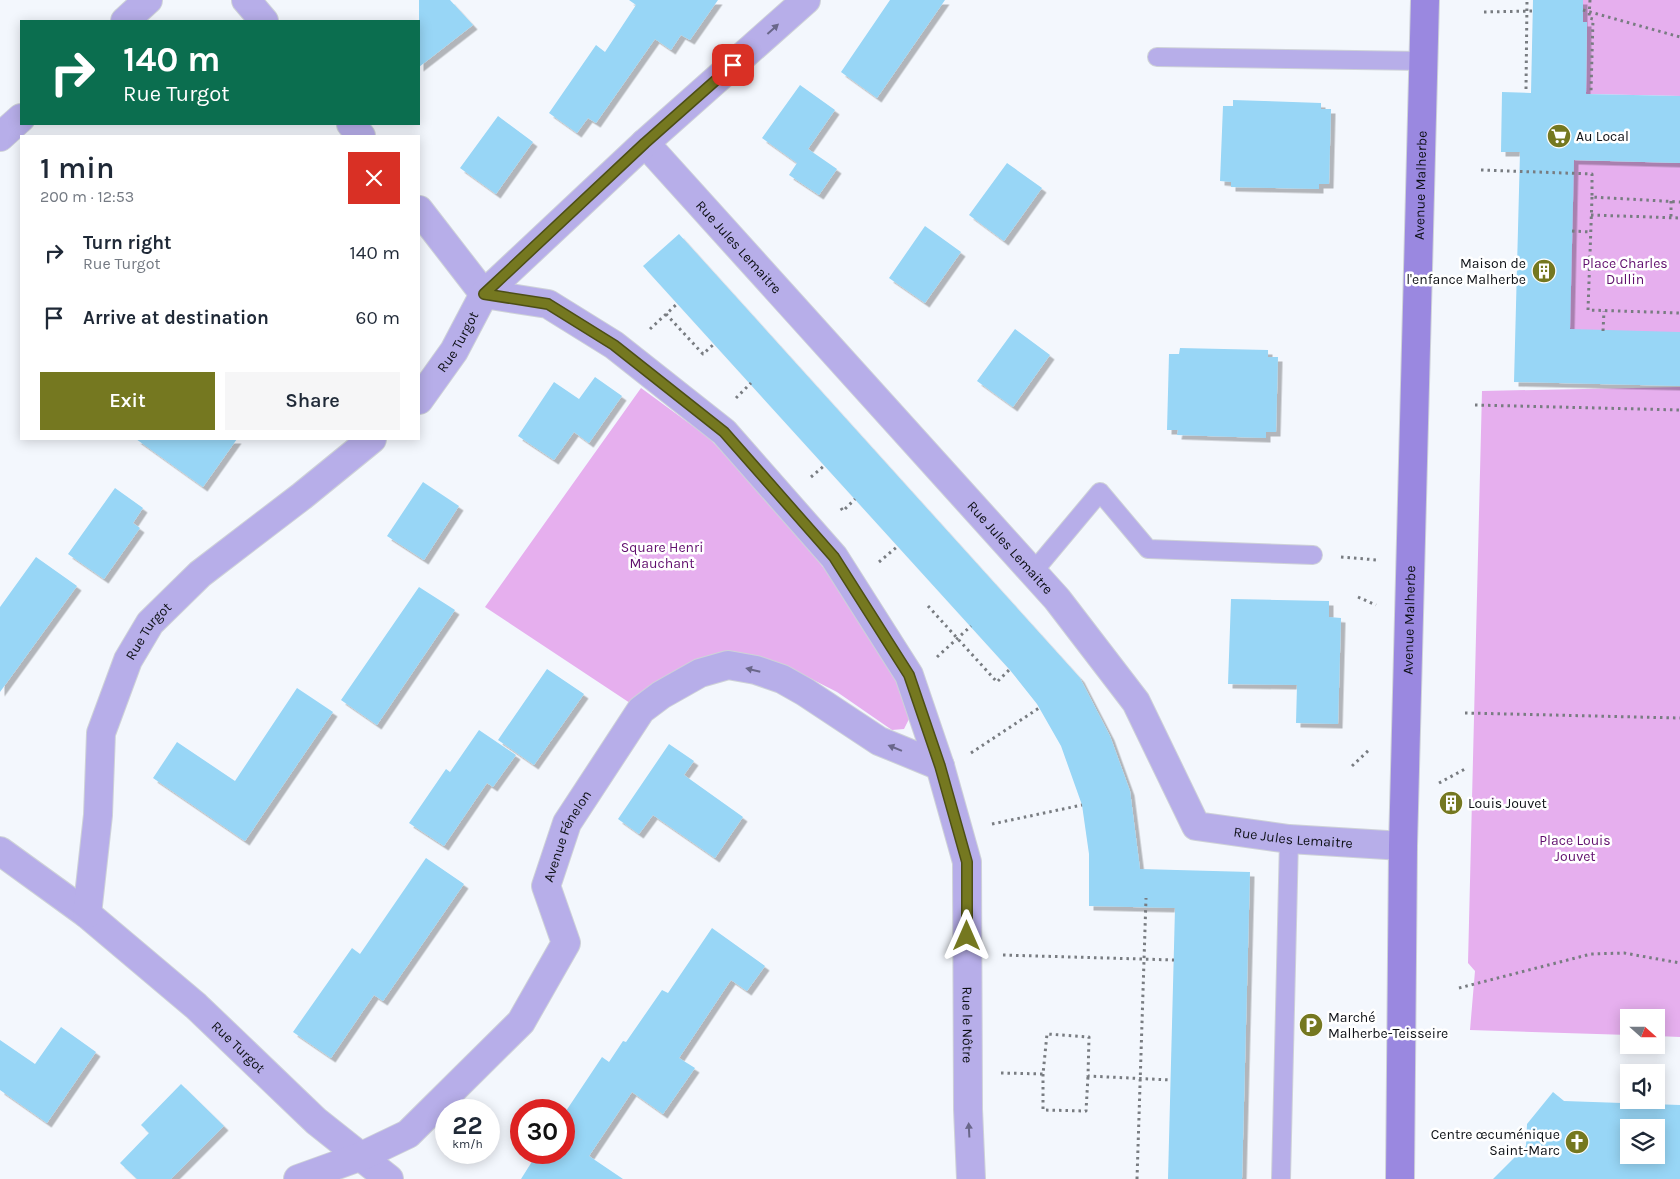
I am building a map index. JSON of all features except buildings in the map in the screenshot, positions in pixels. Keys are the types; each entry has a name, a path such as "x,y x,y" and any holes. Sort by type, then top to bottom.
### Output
{"street":[{"path":"126,20 148,0"},
{"path":"246,0 263,20"},
{"name":"Rue Turgot","path":"420,399 454,351 484,294 645,143 806,0"},
{"name":"Avenue Malherbe","path":"1400,1179 1403,846 1412,562 1425,0"},
{"path":"0,137 20,119"},
{"path":"352,125 360,135"},
{"name":"Rue Jules Lemaitre","path":"645,143 1056,599 1136,702 1196,826 1289,839 1403,846"},
{"path":"420,211 484,294"},
{"name":"Rue le Nôtre","path":"484,294 548,304 614,345 724,432 834,557 909,675 940,766 967,862 968,1071 971,1179"},
{"name":"Rue Turgot","path":"87,914 98,816 101,734 128,660 150,623 200,574 302,496 371,440"},
{"name":"Avenue Fénelon","path":"298,1179 362,1156 408,1134 521,1022 566,942 546,886 566,823 641,710 661,694 700,673 728,665 756,670 782,679 805,692 879,741 940,766"},
{"name":"Rue Turgot","path":"0,851 87,914 196,1006 316,1121 389,1179"}],"lane":[{"path":"1157,57 1423,62"},
{"path":"1033,572 1100,492 1148,549 1313,555"},
{"path":"1281,1179 1289,839"}],"path":[{"path":"1526,90 1527,0"},
{"path":"1590,0 1590,18 1592,20 1591,91"},
{"path":"1583,10 1680,36"},
{"path":"1484,12 1533,11"},
{"path":"1480,170 1592,174 1588,310 1680,313"},
{"path":"1592,197 1680,202"},
{"path":"1671,201 1671,218"},
{"path":"1591,215 1680,218"},
{"path":"1572,231 1591,232"},
{"path":"1604,311 1604,331"},
{"path":"666,314 703,354 714,344"},
{"path":"1475,405 1680,410"},
{"path":"812,476 818,483"},
{"path":"837,504 843,511 855,499"},
{"path":"1313,555 1412,562"},
{"path":"928,606 997,682 1010,670"},
{"path":"909,675 931,662 971,626"},
{"path":"940,766 967,756 1039,708"},
{"path":"1465,713 1680,718"},
{"path":"1436,784 1465,769"},
{"path":"959,830 1082,805"},
{"path":"1137,1179 1146,898"},
{"path":"967,954 1174,960"},
{"path":"1459,988 1591,954 1624,954 1680,963"},
{"path":"1047,1034 1089,1037 1086,1111 1043,1110 1043,1074 1047,1034"},
{"path":"968,1071 1043,1074"},
{"path":"1088,1076 1171,1080"}],"green space":[{"path":"1583,0 1680,0 1680,96 1586,94 1587,23 1583,22"},
{"name":"Place Charles Dullin","path":"1526,159 1680,163 1680,332 1566,336"},
{"name":"Place Louis Jouvet","path":"1680,387 1680,1037 1665,1036 1665,1009 1620,1009 1620,1035 1470,1030 1475,971 1468,963 1482,391"},
{"name":"Square Henri Mauchant","path":"641,388 708,437 773,505 831,577 894,670 910,717 904,729 892,730 837,692 782,664 727,651 682,670 633,705 485,607"}],"place":[{"name":"Au Local","path":"1559,136"},
{"name":"Maison de l'enfance Malherbe","path":"1544,271"},
{"name":"Louis Jouvet","path":"1451,803"},
{"name":"Marché Malherbe-Teisseire","path":"1311,1025"},
{"name":"Centre œcuménique Saint-Marc","path":"1577,1142"}],"route":[{"path":"733,65 645,143 484,294 548,304 614,345 724,432 834,557 909,675 940,766 967,862 967,936"}]}
